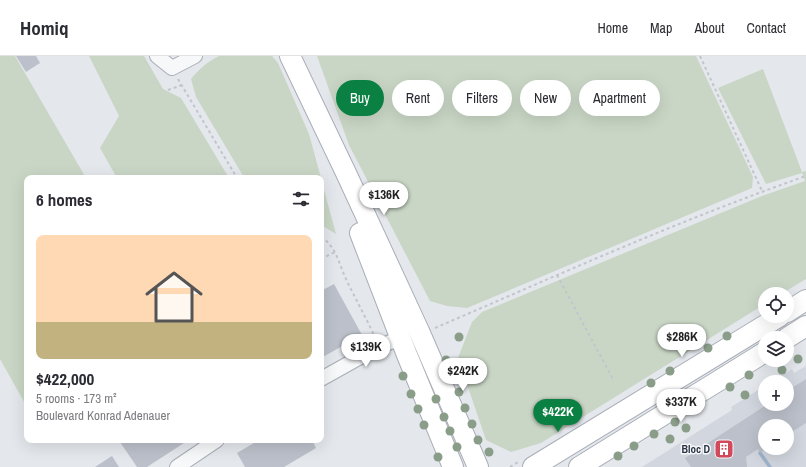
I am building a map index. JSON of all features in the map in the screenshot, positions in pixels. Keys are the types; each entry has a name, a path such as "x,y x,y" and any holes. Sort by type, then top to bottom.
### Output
{"main road":[{"path":"290,56 318,116 338,176 410,334 478,467"},
{"path":"794,308 806,300"},
{"path":"533,467 769,323"},
{"path":"794,334 806,326"},
{"path":"410,334 407,355 453,467"},
{"path":"579,467 758,356"}],"street":[{"path":"157,56 172,68 195,56"},
{"path":"324,377 380,346 410,334"},
{"path":"177,467 213,443"}],"path":[{"path":"700,56 762,191"},
{"path":"172,68 235,175"},
{"path":"168,90 182,85"},
{"path":"410,334 430,330 557,275 762,191 806,176"},
{"path":"324,239 335,252 345,278 380,346"},
{"path":"324,258 335,252"},
{"path":"557,275 614,380"}],"shaded area":[{"path":"806,366 806,467 642,467 732,410 731,407 758,390 758,411 794,411 794,375 782,375 792,369 794,373"}],"green space":[{"path":"0,56 15,56 84,175 24,175 24,402 0,359"},
{"path":"89,56 144,56 163,89 181,98 227,175 115,175 100,148 119,116"},
{"path":"219,56 272,56 278,63 309,134 320,175 243,175 196,97 191,79 211,61"},
{"path":"317,56 696,56 753,177 752,188 467,308 447,306 430,301 349,145 339,116 384,116 384,80 336,80 336,109"},
{"path":"763,69 802,172 806,171 806,279 793,287 758,287 758,308 541,443 511,452 486,440 458,358 472,322 482,312 762,196 805,181 802,173 766,184 718,88"},
{"path":"324,190 336,234 324,227"}],"building":[{"path":"16,56 36,56 40,63 26,72"},
{"path":"334,284 362,335 324,356 324,289"},
{"path":"806,379 806,423 794,431 794,419 758,419 758,449 746,457 747,467 691,467 685,458 758,411 794,411 794,387"},
{"path":"121,443 184,443 147,467 137,467"},
{"path":"254,443 314,443 316,448 284,467 245,467 237,453"},
{"path":"112,456 119,467 95,467"}],"waterway":[{"path":"761,455 770,467"}],"place":[{"name":"Bloc D","path":"724,449"}]}
